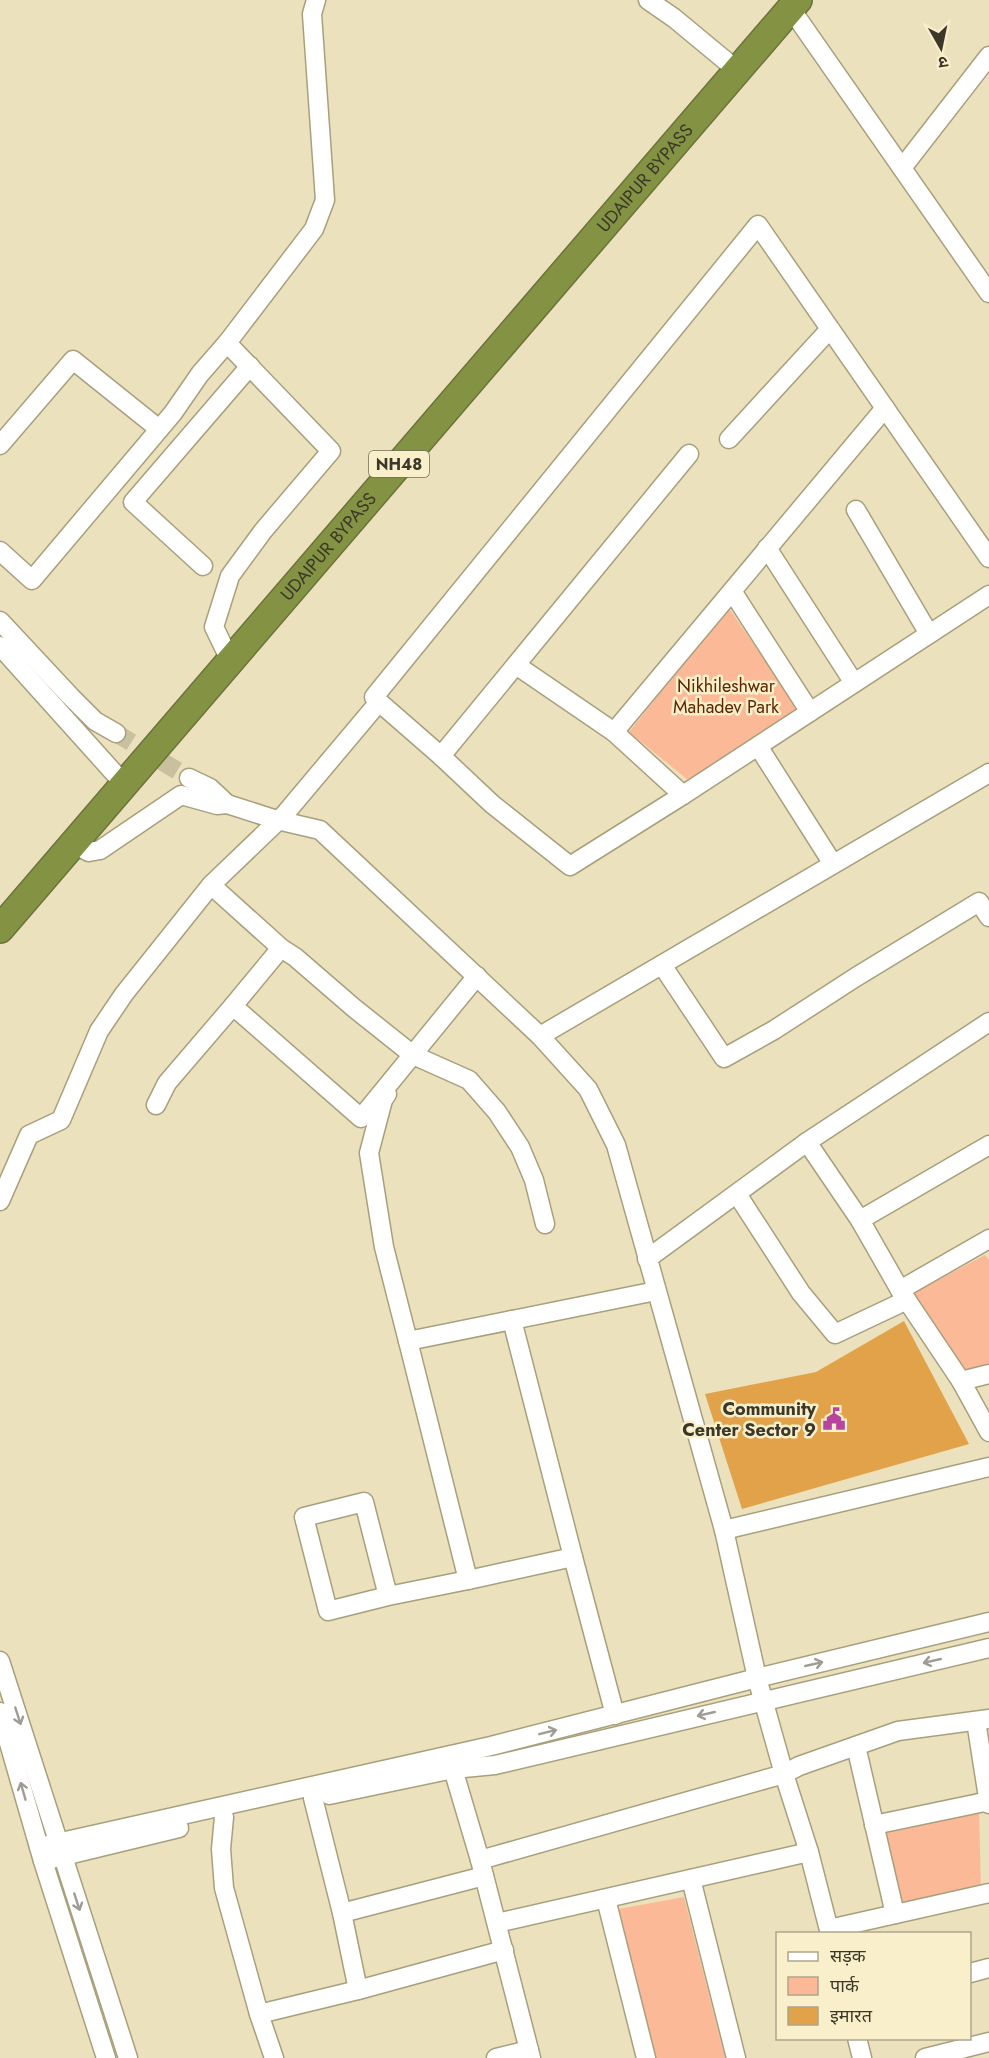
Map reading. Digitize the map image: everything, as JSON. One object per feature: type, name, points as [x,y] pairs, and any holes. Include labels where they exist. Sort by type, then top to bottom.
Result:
[{"type":"highway","name":"UDAIPUR BYPASS","points":[[0,929],[794,4]]},
{"type":"street","points":[[0,551],[32,580],[159,429],[314,229],[325,200],[312,14],[316,0]]},
{"type":"street","points":[[648,0],[674,18],[738,71]]},
{"type":"street","points":[[794,4],[902,168],[989,293]]},
{"type":"street","points":[[902,168],[989,56]]},
{"type":"street","points":[[989,558],[758,225],[374,697],[492,804],[570,866],[989,595]]},
{"type":"street","points":[[729,439],[830,329]]},
{"type":"street","points":[[227,343],[331,451],[263,531],[230,576],[214,627],[230,660]]},
{"type":"street","points":[[0,446],[73,360],[159,429]]},
{"type":"street","points":[[203,566],[134,502],[250,366]]},
{"type":"street","points":[[614,732],[885,408]]},
{"type":"street","points":[[441,756],[689,454]]},
{"type":"street","points":[[856,510],[929,634]]},
{"type":"street","points":[[767,548],[854,683]]},
{"type":"street","points":[[732,591],[810,712]]},
{"type":"street","points":[[0,621],[95,721],[116,733]]},
{"type":"street","points":[[0,646],[124,784]]},
{"type":"street","points":[[516,665],[614,732],[683,795]]},
{"type":"street","points":[[0,1202],[29,1135],[61,1120],[99,1031],[124,994],[211,885],[277,820],[379,702]]},
{"type":"street","points":[[758,746],[833,864]]},
{"type":"street","points":[[540,1036],[989,773]]},
{"type":"street","points":[[189,778],[210,788],[227,804]]},
{"type":"street","points":[[73,844],[88,852],[100,850],[181,795],[217,805],[227,804],[277,820],[320,830],[540,1036],[588,1089],[616,1145],[724,1530],[763,1701],[809,1852],[829,1931],[989,1893]]},
{"type":"street","points":[[211,885],[281,948],[295,957],[413,1055],[469,1080],[497,1112],[520,1147],[534,1180],[545,1224]]},
{"type":"street","points":[[662,964],[724,1058],[774,1030],[856,977],[986,905]]},
{"type":"street","points":[[156,1105],[167,1083],[281,948]]},
{"type":"street","points":[[233,1006],[360,1118],[477,976]]},
{"type":"street","points":[[647,1259],[807,1142],[986,1031]]},
{"type":"street","points":[[413,1055],[384,1100],[369,1153],[384,1247],[468,1580]]},
{"type":"street","points":[[807,1142],[860,1220],[903,1295],[961,1381],[989,1432]]},
{"type":"street","points":[[860,1220],[989,1145]]},
{"type":"street","points":[[737,1194],[801,1293],[835,1334],[903,1295],[989,1239]]},
{"type":"street","points":[[408,1341],[656,1290]]},
{"type":"street","points":[[512,1320],[615,1715]]},
{"type":"street","points":[[961,1381],[989,1374]]},
{"type":"street","points":[[724,1530],[989,1467]]},
{"type":"street","points":[[388,1596],[364,1502],[304,1517],[328,1611],[573,1557]]},
{"type":"street","points":[[41,1854],[491,1746],[989,1622]]},
{"type":"street","points":[[61,1849],[453,1769],[495,1765],[989,1648]]},
{"type":"street","points":[[0,1661],[128,2058]]},
{"type":"street","points":[[0,1712],[41,1854],[106,2058]]},
{"type":"street","points":[[342,1913],[784,1774],[799,1766],[898,1731],[982,1720],[989,1802],[874,1825]]},
{"type":"street","points":[[856,1746],[895,1914]]},
{"type":"street","points":[[453,1769],[497,1923],[530,2054],[496,2058]]},
{"type":"street","points":[[313,1798],[342,1913],[358,1990]]},
{"type":"street","points":[[224,1817],[221,1849],[224,1888],[259,2014],[274,2058]]},
{"type":"street","points":[[497,1923],[809,1852]]},
{"type":"street","points":[[691,1879],[736,2058]]},
{"type":"street","points":[[606,1899],[646,2058]]},
{"type":"street","points":[[259,2014],[358,1990],[504,1950]]},
{"type":"street","points":[[971,1972],[989,1968]]},
{"type":"street","points":[[858,2040],[862,2058]]},
{"type":"street","points":[[925,2058],[989,2042]]},
{"type":"green space","name":"Nikhileshwar Mahadev Park","points":[[728,607],[802,714],[688,780],[629,732]]},
{"type":"green space","points":[[985,1255],[989,1260],[989,1368],[966,1374],[912,1294]]},
{"type":"green space","points":[[979,1809],[981,1890],[897,1907],[877,1827]]},
{"type":"green space","points":[[684,1897],[725,2058],[656,2058],[619,1909]]},
{"type":"building","name":"Community Center Sector 9","points":[[904,1321],[969,1444],[742,1509],[705,1394],[816,1372]]},
{"type":"tunnel","points":[[116,733],[189,778]]},
{"type":"place","name":"Community Center Sector 9","points":[[834,1419]]}]
